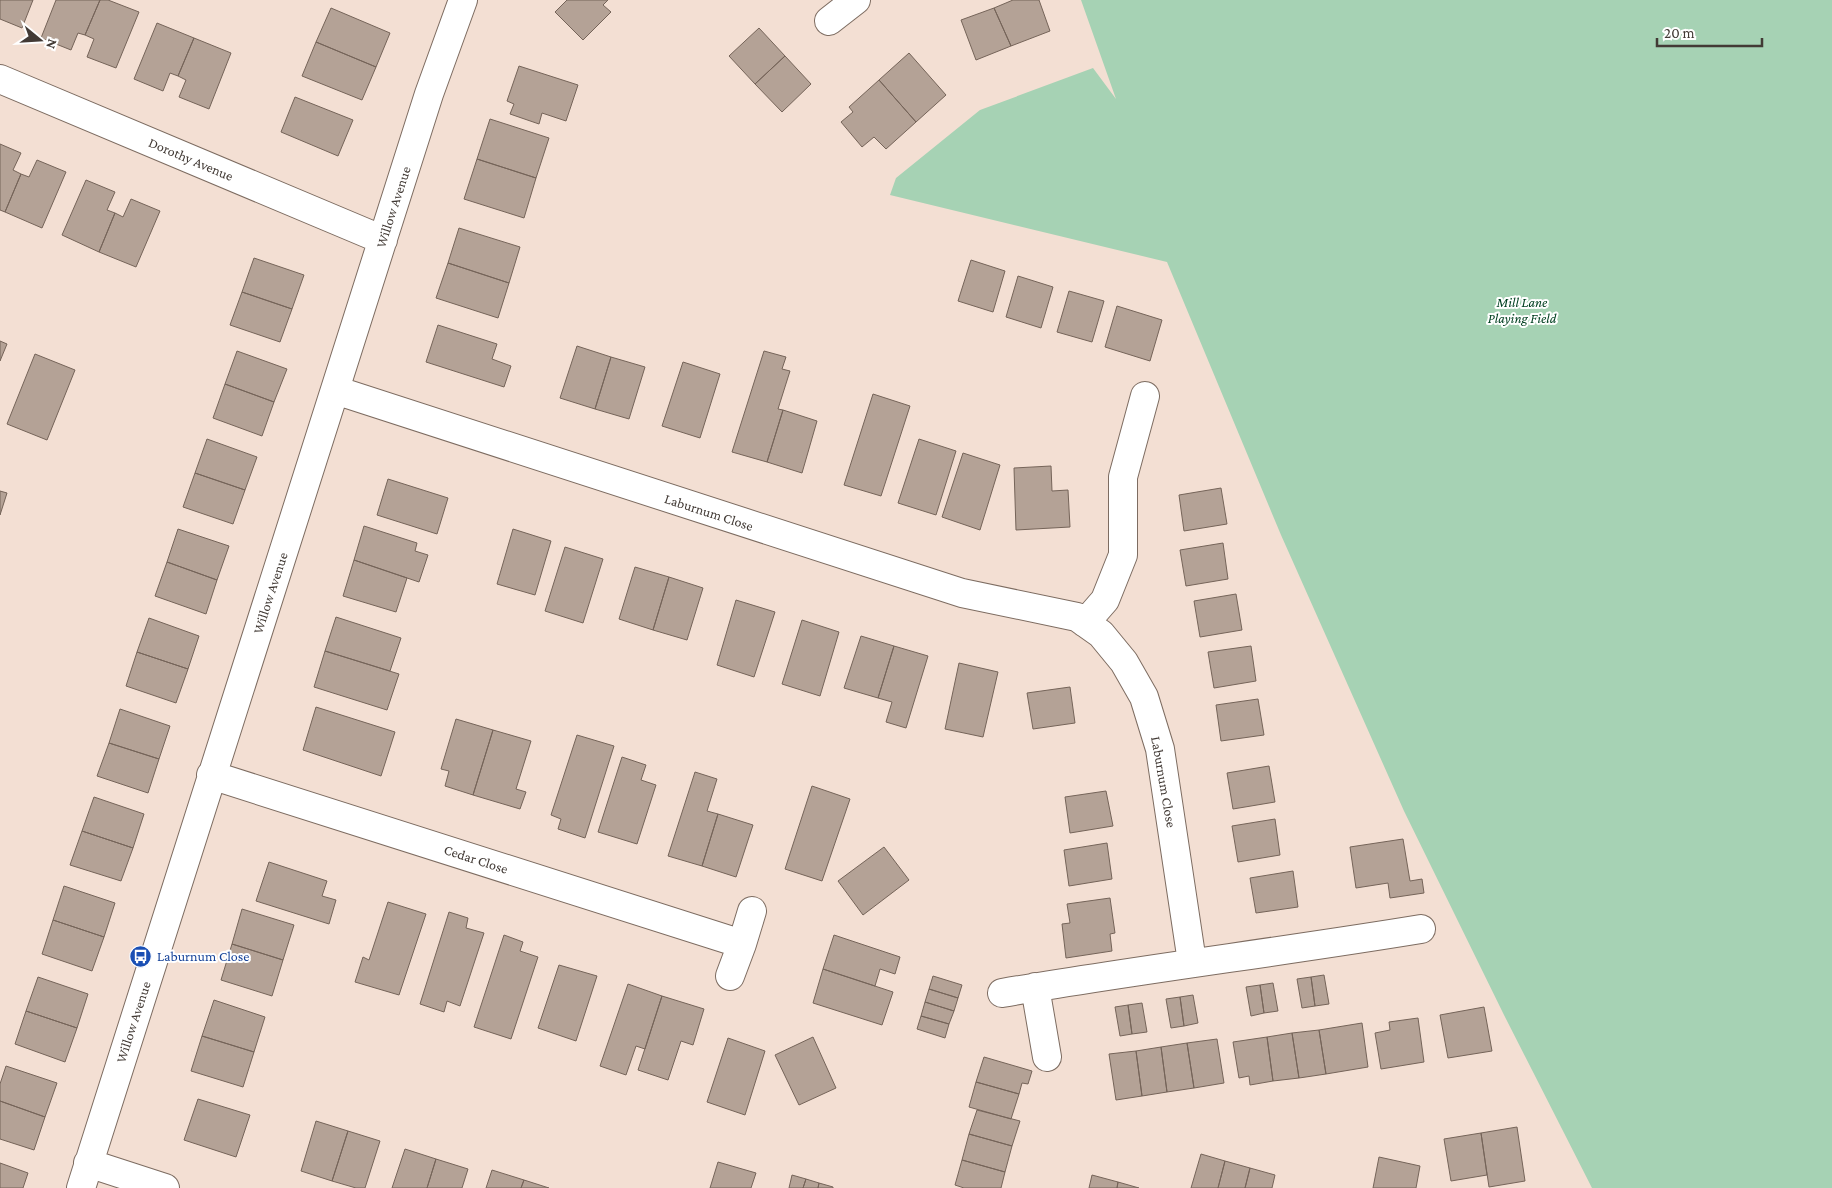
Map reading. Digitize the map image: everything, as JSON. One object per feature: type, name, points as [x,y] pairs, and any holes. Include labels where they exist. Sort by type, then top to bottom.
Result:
[{"type":"street","name":"Willow Avenue","points":[[84,1176],[429,94],[463,0]]},
{"type":"street","points":[[829,21],[856,0]]},
{"type":"street","name":"Dorothy Avenue","points":[[0,79],[383,240]]},
{"type":"street","name":"Laburnum Close","points":[[335,390],[694,508],[962,593],[1077,617],[1101,634],[1124,662],[1144,697],[1160,749],[1192,962]]},
{"type":"street","points":[[1085,623],[1105,600],[1123,555],[1123,477],[1145,396]]},
{"type":"street","name":"Cedar Close","points":[[211,775],[742,944]]},
{"type":"street","points":[[730,976],[752,911]]},
{"type":"street","points":[[1002,993],[1192,962],[1361,940],[1420,929]]},
{"type":"street","points":[[1035,987],[1047,1057]]},
{"type":"street","points":[[84,1176],[165,1188]]},
{"type":"green space","name":"Mill Lane Playing Field","points":[[1081,0],[1832,0],[1832,1188],[1592,1188],[1504,1015],[1404,811],[1281,535],[1167,262],[890,195],[896,178],[980,110],[1093,68],[1116,99]]},
{"type":"building","points":[[0,0],[33,0],[22,28],[0,19]]},
{"type":"building","points":[[56,0],[100,0],[85,35],[78,33],[71,50],[41,38]]},
{"type":"building","points":[[100,0],[108,0],[139,12],[116,68],[87,57],[94,39],[85,35]]},
{"type":"building","points":[[567,0],[608,0],[603,5],[611,12],[583,40],[555,12]]},
{"type":"building","points":[[1013,0],[1039,0],[1050,31],[1011,46],[994,8]]},
{"type":"building","points":[[331,8],[390,33],[376,67],[316,42]]},
{"type":"building","points":[[994,8],[1011,46],[976,60],[961,20]]},
{"type":"building","points":[[157,23],[194,38],[178,76],[170,73],[163,91],[134,79]]},
{"type":"building","points":[[759,28],[785,56],[755,84],[729,56]]},
{"type":"building","points":[[194,38],[231,53],[209,109],[179,97],[186,80],[178,76]]},
{"type":"building","points":[[316,42],[376,67],[362,100],[302,76]]},
{"type":"building","points":[[909,53],[946,95],[916,122],[879,80]]},
{"type":"building","points":[[785,56],[811,84],[782,112],[755,84]]},
{"type":"building","points":[[519,66],[578,85],[566,121],[542,113],[539,124],[510,114],[514,104],[507,101]]},
{"type":"building","points":[[879,80],[916,122],[886,149],[874,137],[862,147],[841,122],[853,112],[849,107]]},
{"type":"building","points":[[295,97],[353,120],[338,156],[281,132]]},
{"type":"building","points":[[490,119],[549,138],[536,178],[477,159]]},
{"type":"building","points":[[0,144],[21,153],[13,170],[21,174],[5,212],[0,210]]},
{"type":"building","points":[[477,159],[536,178],[524,218],[464,199]]},
{"type":"building","points":[[37,160],[66,172],[42,228],[5,212],[21,174],[29,177]]},
{"type":"building","points":[[86,180],[115,192],[107,210],[115,213],[99,252],[62,235]]},
{"type":"building","points":[[131,199],[160,211],[136,267],[99,252],[115,213],[123,217]]},
{"type":"building","points":[[459,228],[520,247],[509,283],[448,263]]},
{"type":"building","points":[[254,258],[304,275],[292,309],[242,292]]},
{"type":"building","points":[[971,260],[1005,271],[993,312],[958,301]]},
{"type":"building","points":[[448,263],[509,283],[498,318],[436,298]]},
{"type":"building","points":[[1018,276],[1053,287],[1041,328],[1006,317]]},
{"type":"building","points":[[1069,291],[1104,301],[1092,342],[1057,332]]},
{"type":"building","points":[[242,292],[292,309],[280,342],[230,325]]},
{"type":"building","points":[[1117,306],[1162,320],[1150,361],[1105,347]]},
{"type":"building","points":[[438,325],[497,344],[492,359],[511,366],[504,387],[426,362]]},
{"type":"building","points":[[0,341],[7,344],[0,361]]},
{"type":"building","points":[[577,346],[611,357],[595,409],[560,398]]},
{"type":"building","points":[[237,351],[287,369],[274,402],[225,384]]},
{"type":"building","points":[[764,351],[786,357],[782,369],[790,371],[778,409],[783,410],[767,462],[732,452]]},
{"type":"building","points":[[35,354],[75,370],[47,440],[7,424]]},
{"type":"building","points":[[611,357],[645,367],[629,419],[595,409]]},
{"type":"building","points":[[683,362],[720,374],[700,438],[662,426]]},
{"type":"building","points":[[225,384],[274,402],[262,436],[213,418]]},
{"type":"building","points":[[873,394],[910,406],[881,496],[844,485]]},
{"type":"building","points":[[783,410],[817,421],[802,473],[767,462]]},
{"type":"building","points":[[207,439],[257,457],[245,490],[195,473]]},
{"type":"building","points":[[919,439],[956,451],[936,515],[898,503]]},
{"type":"building","points":[[963,453],[1000,465],[980,530],[942,517]]},
{"type":"building","points":[[1051,466],[1052,491],[1068,490],[1070,527],[1016,530],[1014,468]]},
{"type":"building","points":[[195,473],[245,490],[233,524],[183,507]]},
{"type":"building","points":[[388,479],[448,498],[437,534],[377,515]]},
{"type":"building","points":[[1221,488],[1227,524],[1184,531],[1179,495]]},
{"type":"building","points":[[0,491],[7,493],[0,515]]},
{"type":"building","points":[[364,526],[417,543],[415,551],[428,555],[419,582],[354,560]]},
{"type":"building","points":[[178,529],[229,546],[217,580],[167,562]]},
{"type":"building","points":[[513,529],[551,541],[535,595],[497,584]]},
{"type":"building","points":[[1223,543],[1228,579],[1186,586],[1180,550]]},
{"type":"building","points":[[565,547],[603,559],[583,623],[545,611]]},
{"type":"building","points":[[354,560],[407,578],[396,612],[343,596]]},
{"type":"building","points":[[167,562],[217,580],[206,614],[155,596]]},
{"type":"building","points":[[635,567],[669,577],[653,630],[619,619]]},
{"type":"building","points":[[669,577],[703,588],[687,640],[653,630]]},
{"type":"building","points":[[1236,594],[1242,630],[1200,637],[1194,601]]},
{"type":"building","points":[[736,600],[775,612],[754,677],[717,665]]},
{"type":"building","points":[[336,617],[401,638],[390,671],[325,651]]},
{"type":"building","points":[[149,618],[199,636],[188,669],[137,652]]},
{"type":"building","points":[[802,620],[839,632],[820,696],[782,684]]},
{"type":"building","points":[[861,636],[894,646],[878,698],[844,688]]},
{"type":"building","points":[[894,646],[928,656],[906,728],[886,722],[892,702],[878,698]]},
{"type":"building","points":[[1251,646],[1256,681],[1214,688],[1208,652]]},
{"type":"building","points":[[325,651],[399,674],[387,710],[314,687]]},
{"type":"building","points":[[137,652],[188,669],[176,703],[126,686]]},
{"type":"building","points":[[959,663],[998,672],[983,737],[945,729]]},
{"type":"building","points":[[1070,687],[1075,723],[1033,729],[1027,693]]},
{"type":"building","points":[[1258,699],[1264,735],[1221,741],[1216,705]]},
{"type":"building","points":[[316,707],[395,732],[381,776],[303,750]]},
{"type":"building","points":[[120,709],[170,726],[159,759],[109,743]]},
{"type":"building","points":[[456,719],[493,730],[473,795],[445,786],[449,771],[441,769]]},
{"type":"building","points":[[493,730],[531,741],[516,789],[526,792],[520,809],[473,795]]},
{"type":"building","points":[[577,735],[614,746],[585,838],[558,829],[561,819],[551,815]]},
{"type":"building","points":[[109,743],[159,759],[148,793],[97,776]]},
{"type":"building","points":[[622,757],[646,765],[641,780],[656,785],[637,844],[598,832]]},
{"type":"building","points":[[1269,766],[1275,802],[1233,809],[1227,773]]},
{"type":"building","points":[[695,772],[717,779],[707,811],[718,814],[702,866],[668,856]]},
{"type":"building","points":[[812,786],[850,799],[822,881],[785,869]]},
{"type":"building","points":[[1106,791],[1113,826],[1070,833],[1065,797]]},
{"type":"building","points":[[94,797],[144,814],[133,848],[82,831]]},
{"type":"building","points":[[718,814],[753,825],[736,877],[702,866]]},
{"type":"building","points":[[1275,819],[1280,855],[1238,862],[1232,826]]},
{"type":"building","points":[[82,831],[133,848],[121,881],[70,865]]},
{"type":"building","points":[[1403,839],[1410,881],[1422,879],[1424,893],[1390,898],[1388,883],[1356,888],[1350,847]]},
{"type":"building","points":[[1107,843],[1112,879],[1069,886],[1064,850]]},
{"type":"building","points":[[884,847],[909,880],[863,915],[838,881]]},
{"type":"building","points":[[269,862],[327,881],[322,896],[336,900],[329,924],[256,901]]},
{"type":"building","points":[[1293,871],[1298,907],[1256,913],[1250,878]]},
{"type":"building","points":[[64,886],[115,903],[104,937],[53,920]]},
{"type":"building","points":[[1110,898],[1115,933],[1110,934],[1112,951],[1066,958],[1062,924],[1070,923],[1067,904]]},
{"type":"building","points":[[388,902],[426,914],[399,995],[355,982],[363,957],[369,960]]},
{"type":"building","points":[[242,909],[294,925],[283,960],[232,944]]},
{"type":"building","points":[[449,912],[468,918],[466,928],[484,933],[460,1006],[447,1001],[444,1012],[420,1004]]},
{"type":"building","points":[[53,920],[104,937],[92,971],[42,954]]},
{"type":"building","points":[[504,935],[523,942],[520,951],[538,957],[511,1039],[474,1027]]},
{"type":"building","points":[[834,935],[900,957],[895,974],[880,969],[875,986],[823,969]]},
{"type":"building","points":[[232,944],[283,960],[272,996],[221,980]]},
{"type":"building","points":[[559,965],[597,976],[576,1041],[538,1028]]},
{"type":"building","points":[[823,969],[893,992],[882,1025],[813,1003]]},
{"type":"building","points":[[1324,975],[1329,1004],[1315,1006],[1311,977]]},
{"type":"building","points":[[933,976],[962,985],[958,998],[929,989]]},
{"type":"building","points":[[38,977],[88,994],[77,1028],[26,1011]]},
{"type":"building","points":[[1311,977],[1315,1006],[1302,1008],[1297,979]]},
{"type":"building","points":[[1273,983],[1278,1011],[1264,1013],[1260,985]]},
{"type":"building","points":[[628,984],[662,996],[645,1049],[636,1046],[626,1075],[600,1066]]},
{"type":"building","points":[[1260,985],[1264,1013],[1251,1016],[1246,987]]},
{"type":"building","points":[[929,989],[958,998],[954,1011],[925,1002]]},
{"type":"building","points":[[1193,995],[1198,1023],[1184,1026],[1180,997]]},
{"type":"building","points":[[662,996],[704,1009],[693,1045],[681,1041],[668,1080],[638,1070]]},
{"type":"building","points":[[1180,997],[1184,1026],[1171,1028],[1166,999]]},
{"type":"building","points":[[214,1000],[265,1017],[254,1052],[202,1036]]},
{"type":"building","points":[[925,1002],[954,1011],[949,1024],[921,1016]]},
{"type":"building","points":[[1142,1003],[1147,1032],[1132,1034],[1128,1005]]},
{"type":"building","points":[[1128,1005],[1132,1034],[1120,1036],[1115,1007]]},
{"type":"building","points":[[1484,1007],[1492,1051],[1448,1058],[1440,1015]]},
{"type":"building","points":[[26,1011],[77,1028],[65,1062],[15,1044]]},
{"type":"building","points":[[921,1016],[949,1024],[945,1038],[917,1029]]},
{"type":"building","points":[[1418,1018],[1424,1062],[1381,1069],[1375,1033],[1390,1030],[1389,1022]]},
{"type":"building","points":[[1362,1023],[1368,1067],[1326,1074],[1319,1030]]},
{"type":"building","points":[[1319,1030],[1326,1074],[1299,1078],[1292,1033]]},
{"type":"building","points":[[1292,1033],[1299,1078],[1273,1081],[1267,1037]]},
{"type":"building","points":[[202,1036],[254,1052],[243,1087],[191,1071]]},
{"type":"building","points":[[813,1037],[836,1088],[799,1105],[775,1055]]},
{"type":"building","points":[[1267,1037],[1273,1081],[1250,1085],[1249,1076],[1239,1078],[1233,1042]]},
{"type":"building","points":[[728,1038],[765,1051],[745,1115],[707,1102]]},
{"type":"building","points":[[1217,1039],[1224,1083],[1194,1088],[1187,1043]]},
{"type":"building","points":[[1187,1043],[1194,1088],[1167,1092],[1161,1047]]},
{"type":"building","points":[[1161,1047],[1167,1092],[1142,1096],[1136,1051]]},
{"type":"building","points":[[1136,1051],[1142,1096],[1116,1100],[1109,1054]]},
{"type":"building","points":[[984,1057],[1032,1071],[1028,1084],[1022,1083],[1019,1094],[976,1082]]},
{"type":"building","points":[[6,1066],[57,1083],[45,1117],[0,1101],[0,1084]]},
{"type":"building","points":[[976,1082],[1019,1094],[1011,1119],[969,1107]]},
{"type":"building","points":[[198,1099],[250,1115],[236,1157],[184,1140]]},
{"type":"building","points":[[0,1101],[45,1117],[34,1150],[0,1139]]},
{"type":"building","points":[[977,1110],[1020,1121],[1012,1146],[969,1134]]},
{"type":"building","points":[[316,1121],[348,1131],[332,1181],[301,1171]]},
{"type":"building","points":[[1517,1127],[1525,1181],[1489,1187],[1481,1133]]},
{"type":"building","points":[[348,1131],[380,1141],[365,1188],[356,1188],[332,1181]]},
{"type":"building","points":[[1481,1133],[1487,1175],[1451,1181],[1444,1139]]},
{"type":"building","points":[[969,1134],[1012,1146],[1005,1172],[962,1160]]},
{"type":"building","points":[[405,1149],[436,1159],[427,1188],[392,1188]]},
{"type":"building","points":[[1201,1154],[1225,1161],[1218,1188],[1191,1188]]},
{"type":"building","points":[[1379,1157],[1420,1166],[1416,1188],[1373,1188]]},
{"type":"building","points":[[436,1159],[468,1169],[462,1188],[427,1188]]},
{"type":"building","points":[[962,1160],[1005,1172],[1001,1188],[964,1188],[955,1185]]},
{"type":"building","points":[[1225,1161],[1250,1168],[1245,1188],[1218,1188]]},
{"type":"building","points":[[718,1162],[756,1173],[751,1188],[710,1188]]},
{"type":"building","points":[[0,1163],[28,1173],[23,1188],[0,1188]]},
{"type":"building","points":[[1250,1168],[1275,1175],[1272,1188],[1245,1188]]},
{"type":"building","points":[[492,1170],[524,1180],[521,1188],[486,1188]]},
{"type":"building","points":[[792,1175],[806,1179],[803,1188],[789,1188]]},
{"type":"building","points":[[1092,1175],[1118,1182],[1117,1188],[1089,1188]]},
{"type":"building","points":[[806,1179],[819,1183],[818,1188],[803,1188]]},
{"type":"building","points":[[524,1180],[549,1188],[521,1188]]},
{"type":"building","points":[[1118,1182],[1139,1188],[1117,1188]]},
{"type":"building","points":[[819,1183],[833,1187],[833,1188],[818,1188]]},
{"type":"place","name":"Laburnum Close","points":[[141,956]]}]
